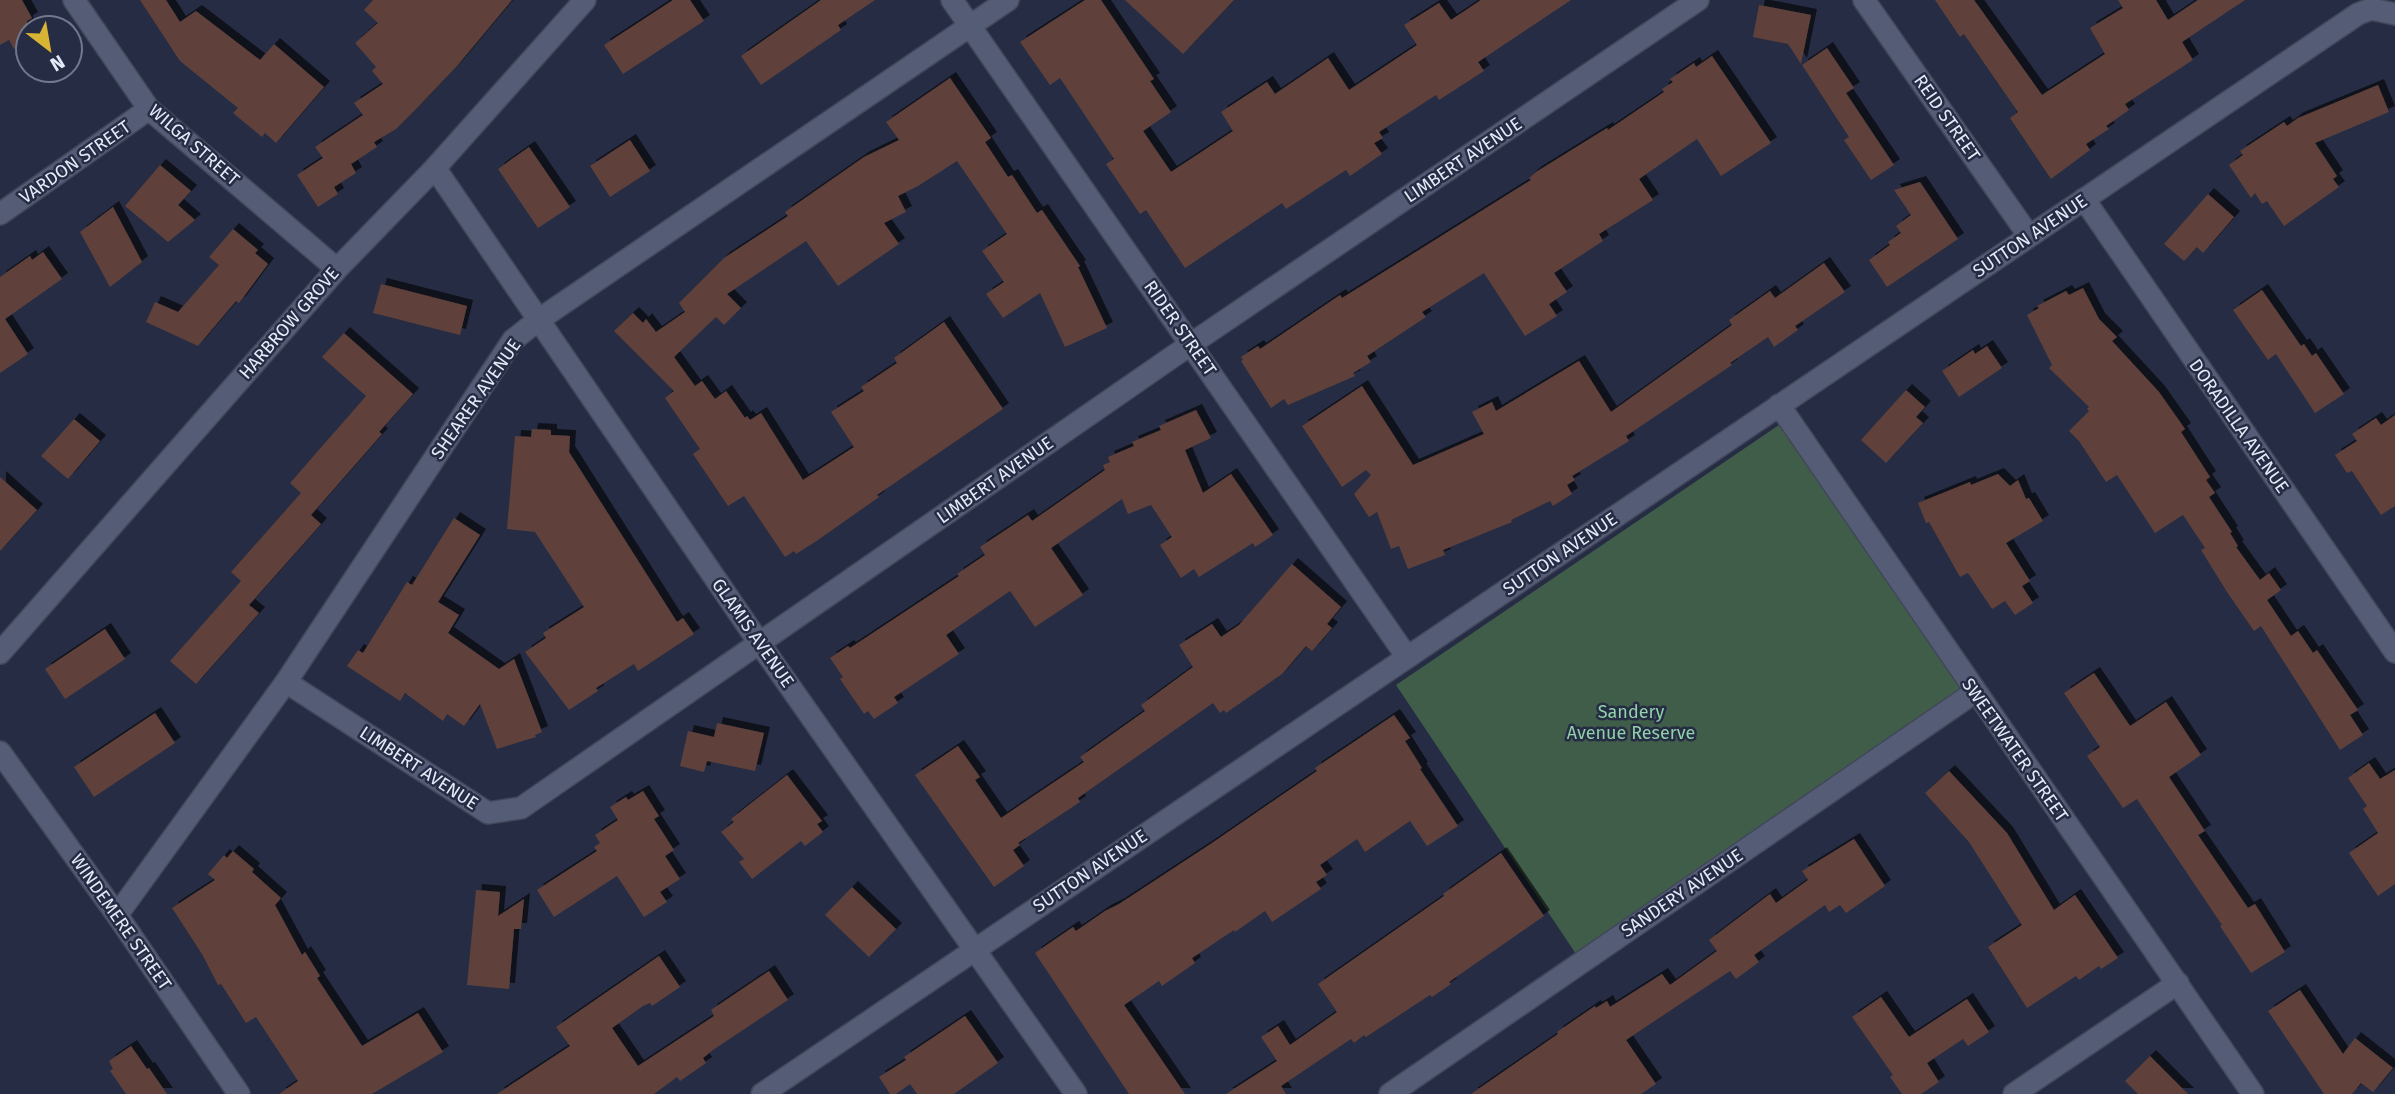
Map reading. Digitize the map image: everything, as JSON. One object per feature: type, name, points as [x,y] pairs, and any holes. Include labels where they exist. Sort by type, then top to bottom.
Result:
[{"type":"street","name":"WILGA STREET","points":[[74,0],[149,109],[337,269]]},
{"type":"street","name":"HARBROW GROVE","points":[[0,653],[337,269],[435,167],[585,0]]},
{"type":"street","name":"RIDER STREET","points":[[952,0],[1407,657]]},
{"type":"street","name":"SHEARER AVENUE","points":[[117,915],[286,682],[513,340],[1008,0]]},
{"type":"street","name":"LIMBERT AVENUE","points":[[286,682],[488,813],[521,808],[1191,344],[1698,0]]},
{"type":"street","name":"REID STREET","points":[[1864,0],[2029,236]]},
{"type":"street","name":"SUTTON AVENUE","points":[[762,1094],[2358,14],[2371,9],[2395,14]]},
{"type":"street","name":"VARDON STREET","points":[[0,214],[149,109]]},
{"type":"street","name":"GLAMIS AVENUE","points":[[435,167],[537,321],[760,644],[1076,1094]]},
{"type":"street","name":"DORADILLA AVENUE","points":[[2084,200],[2395,652]]},
{"type":"street","name":"SWEETWATER STREET","points":[[1779,405],[2253,1094]]},
{"type":"street","name":"SANDERY AVENUE","points":[[1390,1094],[1975,692]]},
{"type":"street","name":"WINDEMERE STREET","points":[[0,752],[117,915],[239,1094]]},
{"type":"street","points":[[2014,1094],[2178,983]]},
{"type":"green space","name":"Sandery Avenue Reserve","points":[[1782,423],[1967,690],[1578,957],[1396,685]]},
{"type":"building","points":[[0,0],[22,0],[30,14],[14,14],[14,49],[9,40],[0,45]]},
{"type":"building","points":[[140,0],[166,0],[180,22],[196,11],[260,60],[274,44],[324,87],[276,143],[265,133],[262,137],[233,113],[238,108],[180,61]]},
{"type":"building","points":[[373,0],[512,0],[457,66],[417,108],[396,129],[374,142],[377,147],[351,164],[356,173],[334,187],[338,194],[318,207],[297,175],[323,158],[315,147],[363,115],[354,103],[383,84],[372,71],[376,67],[355,43],[378,23],[364,10]]},
{"type":"building","points":[[673,0],[690,0],[704,21],[623,74],[604,45]]},
{"type":"building","points":[[821,0],[875,0],[838,25],[841,30],[761,85],[741,56]]},
{"type":"building","points":[[1085,0],[1101,0],[1154,79],[1150,81],[1171,112],[1143,131],[1171,172],[1233,131],[1221,112],[1267,82],[1275,94],[1328,58],[1349,90],[1417,45],[1404,25],[1439,3],[1451,20],[1481,0],[1571,0],[1478,62],[1484,71],[1439,100],[1436,95],[1379,132],[1383,138],[1374,143],[1382,154],[1350,176],[1346,170],[1286,209],[1282,203],[1185,268],[1146,210],[1140,214],[1106,164],[1114,159],[1060,78],[1050,85],[1020,42]]},
{"type":"building","points":[[1125,0],[1234,0],[1183,54]]},
{"type":"building","points":[[1935,0],[1974,0],[2042,95],[2105,54],[2090,28],[2123,8],[2118,0],[2156,0],[2168,20],[2198,0],[2245,0],[2182,42],[2193,60],[2125,104],[2129,110],[2106,126],[2109,129],[2086,144],[2090,150],[2051,179],[2010,118],[2018,112],[1964,34],[1960,37]]},
{"type":"building","points":[[1759,5],[1811,15],[1801,64],[1788,44],[1753,37]]},
{"type":"building","points":[[1827,48],[1854,88],[1846,93],[1894,165],[1871,180],[1844,140],[1849,137],[1802,65]]},
{"type":"building","points":[[1712,56],[1771,143],[1721,176],[1697,139],[1639,179],[1653,200],[1599,234],[1603,241],[1554,273],[1567,292],[1549,304],[1557,316],[1525,336],[1484,273],[1422,312],[1426,317],[1367,356],[1371,362],[1353,373],[1355,376],[1288,405],[1284,399],[1271,408],[1241,357],[1258,346],[1260,349],[1340,295],[1342,298],[1531,180],[1529,178],[1536,172],[1607,128],[1608,130],[1664,92],[1662,89],[1673,82],[1670,79],[1694,63],[1696,67]]},
{"type":"building","points":[[950,78],[991,138],[985,142],[1008,177],[1012,175],[1037,213],[1042,210],[1080,266],[1078,267],[1107,328],[1065,347],[1040,293],[1003,318],[986,294],[1004,282],[982,251],[1007,234],[957,161],[898,196],[906,212],[884,223],[899,244],[838,286],[806,241],[727,294],[741,308],[724,325],[716,317],[674,357],[695,386],[702,381],[715,399],[726,391],[745,418],[747,416],[750,420],[761,413],[803,480],[854,447],[831,412],[864,391],[861,387],[897,363],[894,358],[944,322],[1003,409],[877,495],[879,497],[818,540],[796,554],[794,551],[785,557],[744,496],[728,506],[693,454],[700,449],[665,398],[674,391],[614,331],[633,313],[643,323],[646,319],[656,332],[685,312],[679,303],[724,258],[788,216],[785,212],[864,157],[899,140],[886,122]]},
{"type":"building","points":[[2378,85],[2389,112],[2315,143],[2337,176],[2333,179],[2339,187],[2284,226],[2267,201],[2262,204],[2255,193],[2251,198],[2229,165],[2243,155],[2240,151],[2284,122],[2287,126],[2298,118]]},
{"type":"building","points":[[630,140],[650,171],[610,197],[590,166]]},
{"type":"building","points":[[529,147],[570,207],[538,228],[498,169]]},
{"type":"building","points":[[160,165],[191,191],[178,205],[195,220],[168,242],[125,206]]},
{"type":"building","points":[[1920,182],[1958,239],[1887,287],[1869,260],[1890,245],[1888,242],[1901,233],[1896,226],[1911,215],[1894,190]]},
{"type":"building","points":[[2208,194],[2234,217],[2203,253],[2197,247],[2184,261],[2164,244]]},
{"type":"building","points":[[113,207],[142,262],[110,287],[80,232]]},
{"type":"building","points":[[233,229],[258,250],[255,253],[268,264],[239,303],[236,301],[198,346],[146,322],[155,302],[178,312],[219,265],[209,257]]},
{"type":"building","points":[[43,252],[62,279],[5,319],[28,354],[0,373],[0,277],[30,256],[32,260]]},
{"type":"building","points":[[1824,263],[1845,292],[1795,326],[1798,330],[1774,347],[1768,337],[1730,363],[1732,365],[1626,436],[1629,441],[1572,476],[1575,480],[1567,485],[1572,494],[1553,506],[1550,501],[1511,520],[1512,522],[1443,550],[1445,555],[1408,569],[1399,546],[1391,549],[1377,512],[1369,517],[1354,494],[1371,475],[1366,470],[1342,487],[1302,426],[1362,386],[1413,465],[1484,434],[1472,412],[1492,402],[1496,411],[1579,361],[1611,412],[1732,325],[1729,320],[1770,291],[1775,298]]},
{"type":"building","points":[[381,284],[467,306],[460,335],[373,313]]},
{"type":"building","points":[[2083,288],[2099,319],[2117,337],[2112,341],[2159,392],[2185,429],[2181,432],[2210,477],[2206,480],[2215,493],[2209,497],[2232,532],[2230,533],[2238,546],[2236,547],[2260,580],[2269,573],[2281,590],[2267,600],[2291,636],[2298,631],[2313,653],[2317,650],[2358,710],[2350,715],[2363,735],[2340,750],[2261,626],[2254,631],[2227,592],[2201,550],[2205,548],[2183,515],[2155,533],[2117,475],[2106,482],[2079,441],[2069,431],[2089,411],[2089,407],[2049,368],[2052,365],[2027,315],[2039,308],[2037,306],[2066,291],[2069,295]]},
{"type":"building","points":[[2262,290],[2301,346],[2304,344],[2312,356],[2316,353],[2344,394],[2315,413],[2276,354],[2268,360],[2233,310]]},
{"type":"building","points":[[344,333],[413,394],[311,515],[321,524],[249,605],[259,613],[196,684],[170,661],[241,581],[231,572],[301,493],[290,483],[366,396],[322,357]]},
{"type":"building","points":[[1987,346],[2002,368],[1959,397],[1942,371],[1973,350],[1975,354]]},
{"type":"building","points":[[1906,390],[1925,407],[1916,417],[1923,423],[1886,463],[1861,440]]},
{"type":"building","points":[[1196,410],[1211,438],[1185,450],[1203,493],[1231,474],[1273,535],[1255,547],[1253,543],[1199,577],[1194,569],[1181,578],[1160,545],[1172,537],[1151,505],[1128,514],[1122,499],[1051,548],[1083,595],[1035,627],[1010,591],[946,635],[959,654],[894,697],[898,703],[874,719],[868,711],[864,714],[840,679],[843,677],[830,658],[848,646],[850,648],[959,576],[957,574],[985,555],[980,547],[1028,515],[1032,521],[1105,470],[1103,465],[1110,462],[1108,457],[1134,446],[1132,442],[1161,430],[1159,426]]},
{"type":"building","points":[[2395,415],[2395,506],[2381,515],[2352,471],[2347,473],[2335,455],[2357,441],[2352,434],[2376,418],[2381,425]]},
{"type":"building","points":[[74,419],[100,441],[68,479],[41,456]]},
{"type":"building","points":[[532,429],[551,430],[551,435],[570,436],[569,452],[677,622],[683,618],[694,634],[638,671],[634,664],[596,688],[598,691],[569,710],[525,652],[546,638],[543,633],[584,607],[535,532],[507,529],[515,436],[531,437]]},
{"type":"building","points":[[1998,474],[2010,486],[2018,480],[2026,499],[2029,498],[2043,521],[2006,543],[2030,581],[2022,586],[2033,603],[2015,615],[2005,601],[1992,609],[1968,573],[1960,577],[1929,522],[1926,523],[1918,503]]},
{"type":"building","points":[[0,477],[37,510],[0,551]]},
{"type":"building","points":[[454,518],[480,535],[438,602],[459,615],[448,633],[499,669],[514,659],[542,732],[535,735],[536,737],[497,749],[480,704],[464,726],[447,714],[443,721],[405,693],[400,701],[347,666],[358,650],[363,653],[407,582],[412,585]]},
{"type":"building","points":[[1292,564],[1341,607],[1327,624],[1332,628],[1312,651],[1306,646],[1282,674],[1226,713],[1224,710],[1220,713],[1213,703],[1078,798],[1080,802],[1018,843],[1020,845],[1013,850],[1024,866],[994,887],[915,775],[958,746],[980,777],[975,780],[1001,818],[1084,762],[1080,757],[1145,711],[1141,705],[1193,667],[1179,645],[1212,624],[1221,637],[1239,625]]},
{"type":"building","points":[[105,629],[125,659],[65,699],[45,669]]},
{"type":"building","points":[[2094,673],[2130,726],[2166,702],[2201,755],[2169,777],[2205,831],[2198,835],[2248,908],[2255,904],[2285,952],[2251,973],[2137,799],[2123,808],[2087,756],[2100,747],[2064,693]]},
{"type":"building","points":[[155,713],[175,743],[94,797],[74,767]]},
{"type":"building","points":[[1394,715],[1410,738],[1405,741],[1422,768],[1420,769],[1458,826],[1427,846],[1410,821],[1365,852],[1357,839],[1320,865],[1327,875],[1316,882],[1321,889],[1272,922],[1265,911],[1192,958],[1195,963],[1162,986],[1159,981],[1124,1005],[1185,1094],[1129,1094],[1035,953],[1073,927],[1076,931],[1212,843]]},
{"type":"building","points":[[717,723],[764,733],[755,771],[707,761],[704,772],[680,766],[688,731],[714,737]]},
{"type":"building","points":[[2369,763],[2380,779],[2395,770],[2395,884],[2378,896],[2349,853],[2378,833],[2363,809],[2367,806],[2348,778]]},
{"type":"building","points":[[1949,771],[2007,833],[2054,910],[2075,895],[2118,958],[2101,969],[2099,966],[2079,980],[2076,976],[2027,1008],[1988,947],[2022,925],[1969,842],[1925,793]]},
{"type":"building","points":[[787,775],[822,821],[817,824],[823,832],[805,846],[801,841],[752,879],[739,862],[744,859],[721,832],[734,822],[731,819]]},
{"type":"building","points":[[643,791],[659,816],[654,819],[674,850],[665,856],[680,879],[660,892],[667,902],[644,917],[617,876],[554,917],[537,890],[597,851],[594,847],[600,843],[595,835],[618,820],[610,807]]},
{"type":"building","points":[[1854,839],[1885,886],[1846,913],[1840,905],[1829,912],[1825,905],[1754,955],[1759,962],[1736,979],[1730,971],[1626,1040],[1656,1084],[1641,1094],[1471,1094],[1595,1006],[1596,1008],[1607,1001],[1610,1007],[1662,974],[1670,985],[1717,951],[1709,940],[1770,894],[1776,903],[1808,880],[1802,871]]},
{"type":"building","points":[[233,851],[281,898],[275,905],[302,955],[305,952],[320,976],[317,978],[362,1046],[418,1013],[443,1052],[372,1094],[279,1094],[298,1081],[256,1017],[246,1023],[221,984],[218,985],[202,954],[172,908],[215,880],[208,874],[224,855],[227,858]]},
{"type":"building","points":[[1501,853],[1544,916],[1449,982],[1451,984],[1432,997],[1430,995],[1366,1037],[1364,1035],[1354,1043],[1351,1039],[1281,1086],[1286,1094],[1226,1094],[1277,1061],[1261,1037],[1278,1026],[1290,1045],[1337,1012],[1318,984]]},
{"type":"building","points":[[852,887],[896,929],[869,957],[825,915]]},
{"type":"building","points":[[476,890],[500,892],[498,916],[524,899],[521,929],[514,929],[509,989],[467,985]]},
{"type":"building","points":[[659,956],[680,987],[652,1006],[650,1003],[643,1006],[612,1028],[638,1066],[714,1016],[711,1010],[769,971],[788,1000],[713,1050],[703,1058],[706,1063],[680,1081],[677,1077],[654,1094],[497,1094],[570,1046],[556,1027]]},
{"type":"building","points":[[2300,990],[2343,1054],[2355,1038],[2393,1068],[2373,1092],[2361,1083],[2352,1094],[2324,1094],[2268,1011]]},
{"type":"building","points":[[1881,997],[1909,1037],[1967,999],[1989,1032],[1968,1046],[1963,1039],[1927,1063],[1939,1082],[1921,1094],[1902,1094],[1890,1077],[1893,1075],[1852,1017]]},
{"type":"building","points":[[965,1016],[998,1063],[954,1094],[917,1094],[910,1084],[896,1094],[890,1094],[879,1077]]},
{"type":"building","points":[[131,1046],[167,1094],[126,1094],[110,1071],[113,1069],[109,1061]]},
{"type":"building","points":[[2150,1056],[2188,1094],[2138,1094],[2125,1081]]}]
